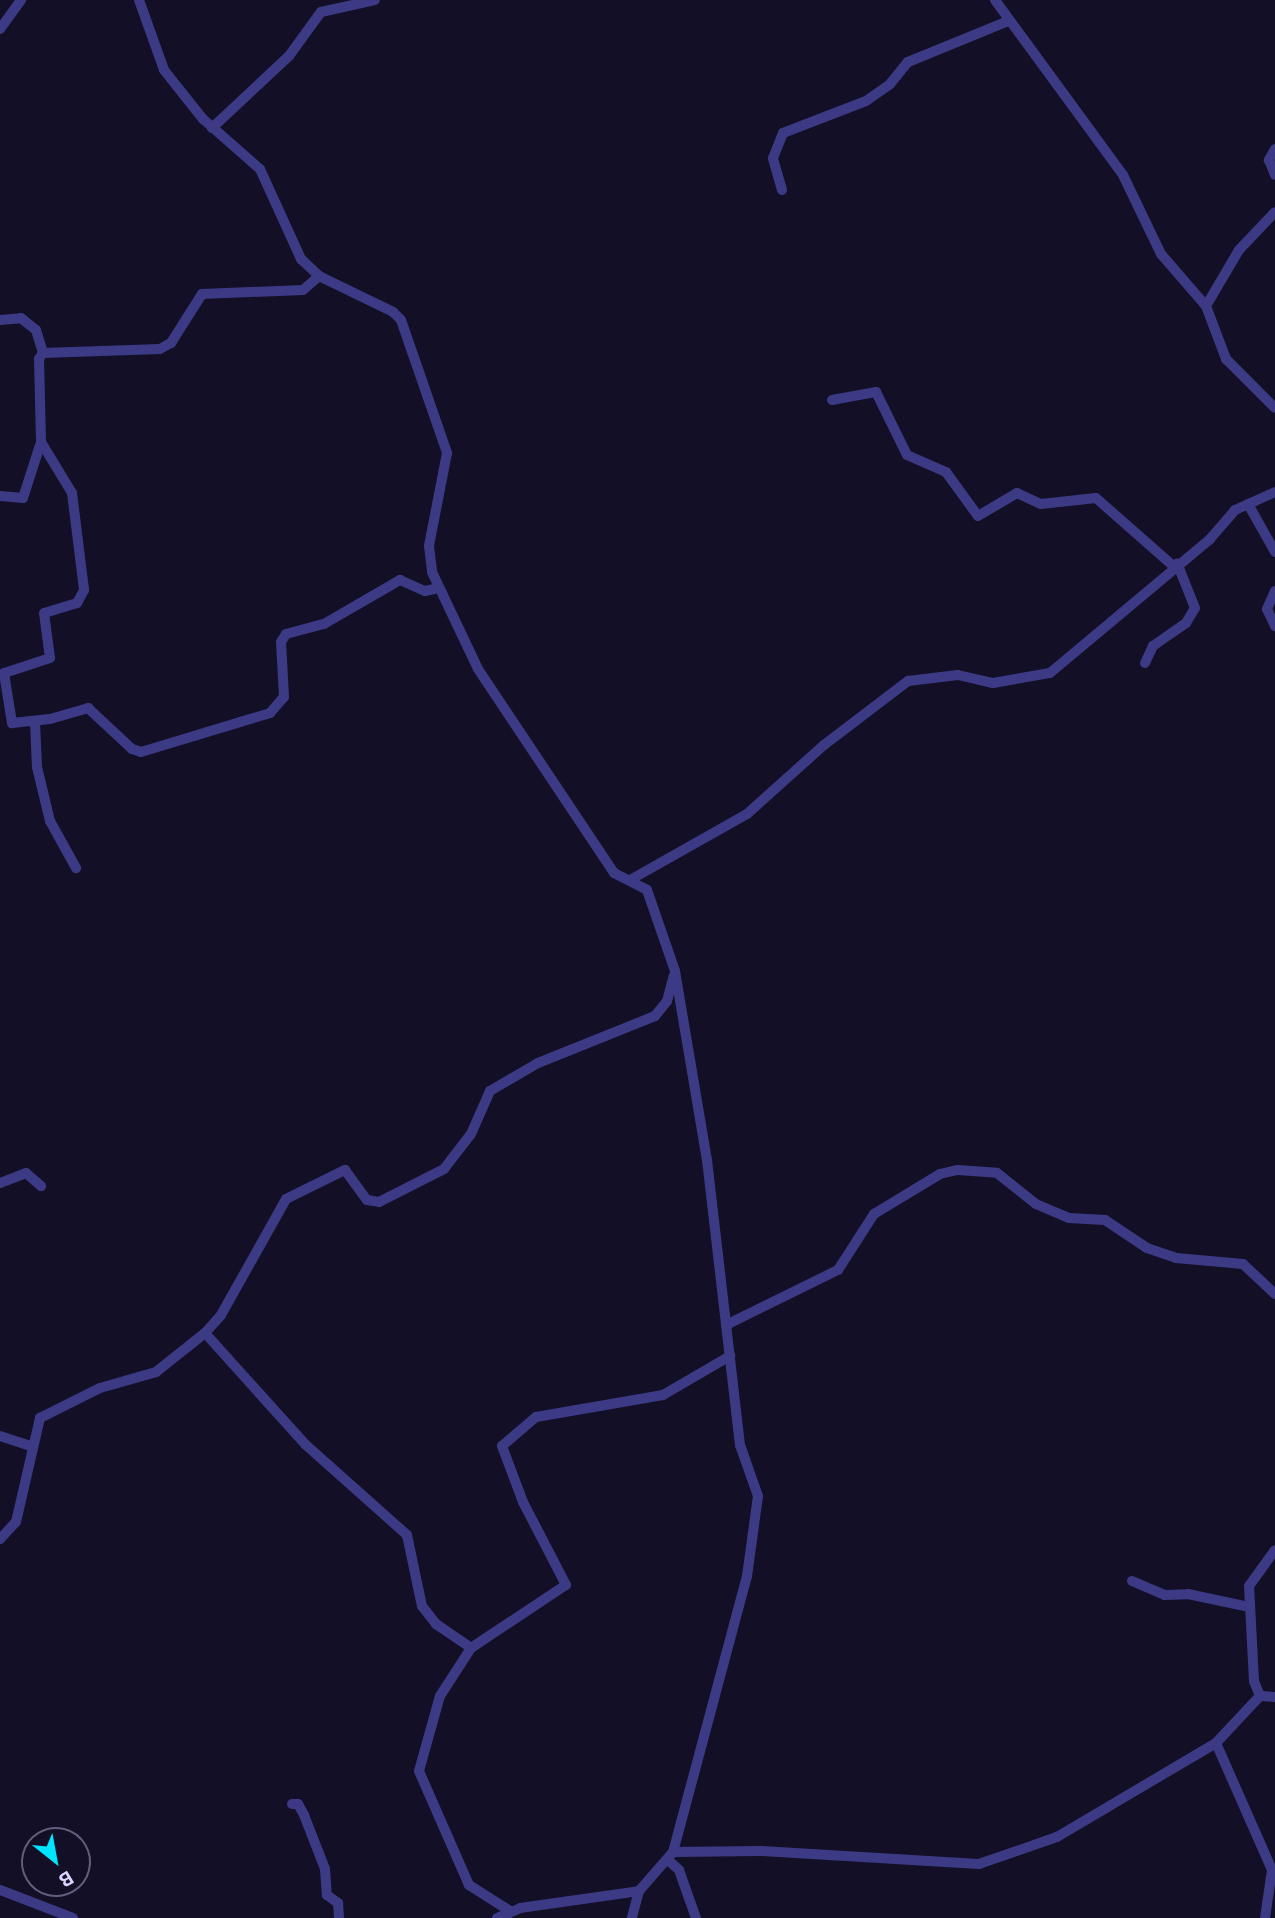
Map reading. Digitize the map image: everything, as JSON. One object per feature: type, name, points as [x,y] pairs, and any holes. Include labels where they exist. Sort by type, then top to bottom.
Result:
[{"type":"street","points":[[0,29],[21,0]]},
{"type":"street","points":[[212,128],[289,56],[321,12],[376,0]]},
{"type":"street","points":[[995,0],[1007,22],[1123,175],[1161,254],[1206,306],[1226,359],[1275,408]]},
{"type":"street","points":[[135,1],[164,70],[212,128],[243,149],[260,169],[300,259],[319,276],[393,312],[405,330],[447,453],[429,546],[439,588],[478,669],[614,873],[647,890],[675,971],[703,1133],[740,1445],[758,1496],[747,1576],[671,1856],[639,1891],[632,1918]]},
{"type":"street","points":[[782,190],[772,158],[783,133],[873,97],[912,60],[1007,22]]},
{"type":"street","points":[[1275,149],[1269,160],[1275,175]]},
{"type":"street","points":[[1206,306],[1239,250],[1275,212]]},
{"type":"street","points":[[0,496],[23,498],[41,443],[38,359],[43,353],[160,349],[175,338],[201,294],[303,290],[319,276]]},
{"type":"street","points":[[0,320],[28,320],[43,353]]},
{"type":"street","points":[[832,400],[876,392],[907,456],[946,472],[978,516],[1017,493],[1041,503],[1096,498],[1175,564],[1195,607],[1191,619],[1147,653],[1145,663]]},
{"type":"street","points":[[41,443],[72,493],[84,590],[77,603],[44,613],[50,658],[4,674],[12,723],[35,722],[88,708],[132,749],[141,751],[270,713],[284,697],[281,642],[286,634],[324,624],[400,580],[425,591],[439,588]]},
{"type":"street","points":[[630,880],[747,814],[900,685],[918,677],[958,675],[993,683],[1051,673],[1248,503],[1275,492]]},
{"type":"street","points":[[1248,503],[1275,552]]},
{"type":"street","points":[[1275,591],[1267,609],[1275,626]]},
{"type":"street","points":[[35,722],[37,767],[50,821],[76,868]]},
{"type":"street","points":[[0,1539],[16,1522],[37,1423],[45,1414],[100,1388],[156,1372],[205,1333],[220,1315],[282,1204],[292,1194],[345,1170],[372,1203],[444,1168],[471,1134],[490,1091],[538,1063],[655,1016],[667,1001],[675,971]]},
{"type":"street","points":[[726,1325],[829,1276],[849,1257],[874,1214],[940,1174],[958,1170],[997,1173],[1036,1204],[1069,1218],[1105,1220],[1147,1248],[1177,1258],[1243,1264],[1275,1294]]},
{"type":"street","points":[[0,1182],[26,1173],[41,1186]]},
{"type":"street","points":[[205,1333],[306,1445],[407,1535],[422,1606],[436,1624],[471,1648]]},
{"type":"street","points":[[508,1914],[469,1885],[419,1771],[440,1696],[471,1648],[566,1585],[523,1502],[502,1452],[504,1442],[536,1417],[663,1395],[730,1356]]},
{"type":"street","points":[[0,1436],[30,1446]]},
{"type":"street","points":[[1260,1696],[1254,1681],[1250,1581],[1275,1550]]},
{"type":"street","points":[[1132,1581],[1165,1595],[1188,1594],[1249,1607]]},
{"type":"street","points":[[671,1856],[761,1851],[979,1864],[1057,1837],[1216,1743],[1260,1696]]},
{"type":"street","points":[[1260,1696],[1275,1697]]},
{"type":"street","points":[[1216,1743],[1272,1870],[1265,1918]]},
{"type":"street","points":[[292,1804],[298,1804],[304,1815],[325,1869],[327,1895],[338,1903],[339,1918]]},
{"type":"street","points":[[671,1856],[679,1870],[696,1918]]},
{"type":"street","points":[[0,1890],[73,1918]]},
{"type":"street","points":[[497,1918],[639,1891]]}]
